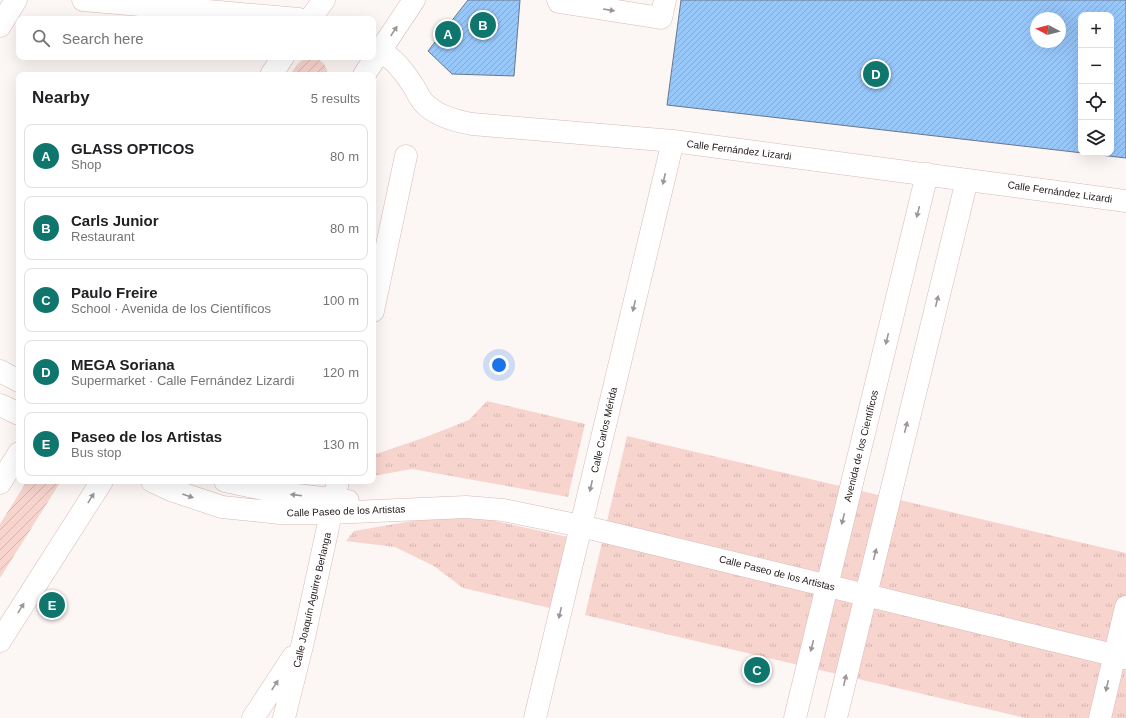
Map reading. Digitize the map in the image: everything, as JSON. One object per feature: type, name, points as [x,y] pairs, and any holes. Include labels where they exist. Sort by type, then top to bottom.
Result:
[{"type":"street","points":[[0,26],[16,0]]},
{"type":"street","points":[[83,0],[265,16]]},
{"type":"street","points":[[312,16],[324,0]]},
{"type":"street","points":[[377,48],[414,0]]},
{"type":"street","points":[[558,0],[559,2],[661,18],[665,0]]},
{"type":"street","name":"Calle Fernández Lizardi","points":[[377,48],[404,72],[424,103],[438,113],[454,120],[472,124],[673,141],[1126,201]]},
{"type":"street","points":[[273,72],[281,60]]},
{"type":"street","points":[[365,72],[371,60]]},
{"type":"street","name":"Calle Carlos Mérida","points":[[535,718],[673,141]]},
{"type":"street","points":[[376,297],[406,156]]},
{"type":"street","name":"Avenida de los Científicos","points":[[795,718],[927,174]]},
{"type":"street","points":[[836,718],[967,180]]},
{"type":"street","points":[[0,371],[16,379]]},
{"type":"street","points":[[0,405],[16,413]]},
{"type":"street","points":[[0,483],[16,458]]},
{"type":"street","points":[[0,641],[100,484]]},
{"type":"street","name":"Calle Paseo de los Artistas","points":[[158,484],[171,490],[222,507],[280,513],[335,498]]},
{"type":"street","name":"Calle Paseo de los Artistas","points":[[240,484],[288,494],[425,508],[466,507],[503,510],[581,526],[1120,656]]},
{"type":"street","name":"Calle Joaquín Aguirre Berlanga","points":[[284,718],[303,642],[335,498]]},
{"type":"street","points":[[1100,718],[1120,656],[1126,607]]},
{"type":"street","points":[[253,718],[303,642]]},
{"type":"green space","points":[[303,60],[319,60],[324,64],[327,72],[292,72]]},
{"type":"green space","points":[[487,401],[585,424],[568,497],[412,469],[376,475],[376,454],[426,437],[469,420]]},
{"type":"green space","points":[[627,436],[1126,553],[1126,718],[1025,718],[585,615]]},
{"type":"green space","points":[[25,484],[59,484],[0,578],[0,524]]},
{"type":"green space","points":[[459,513],[568,537],[550,608],[463,588],[434,566],[395,547],[346,541],[354,531]]},
{"type":"building","points":[[468,0],[520,0],[514,76],[452,74],[428,51]]},
{"type":"building","points":[[681,0],[1126,0],[1126,158],[1109,156],[1114,156],[1114,12],[1078,12],[1078,153],[667,105]]},
{"type":"place","name":"Carls Junior","points":[[483,25]]},
{"type":"place","name":"GLASS OPTICOS","points":[[448,34]]},
{"type":"place","name":"MEGA Soriana","points":[[876,74]]},
{"type":"place","name":"Paseo de los Artistas","points":[[52,605]]},
{"type":"place","name":"Paulo Freire","points":[[757,670]]}]
